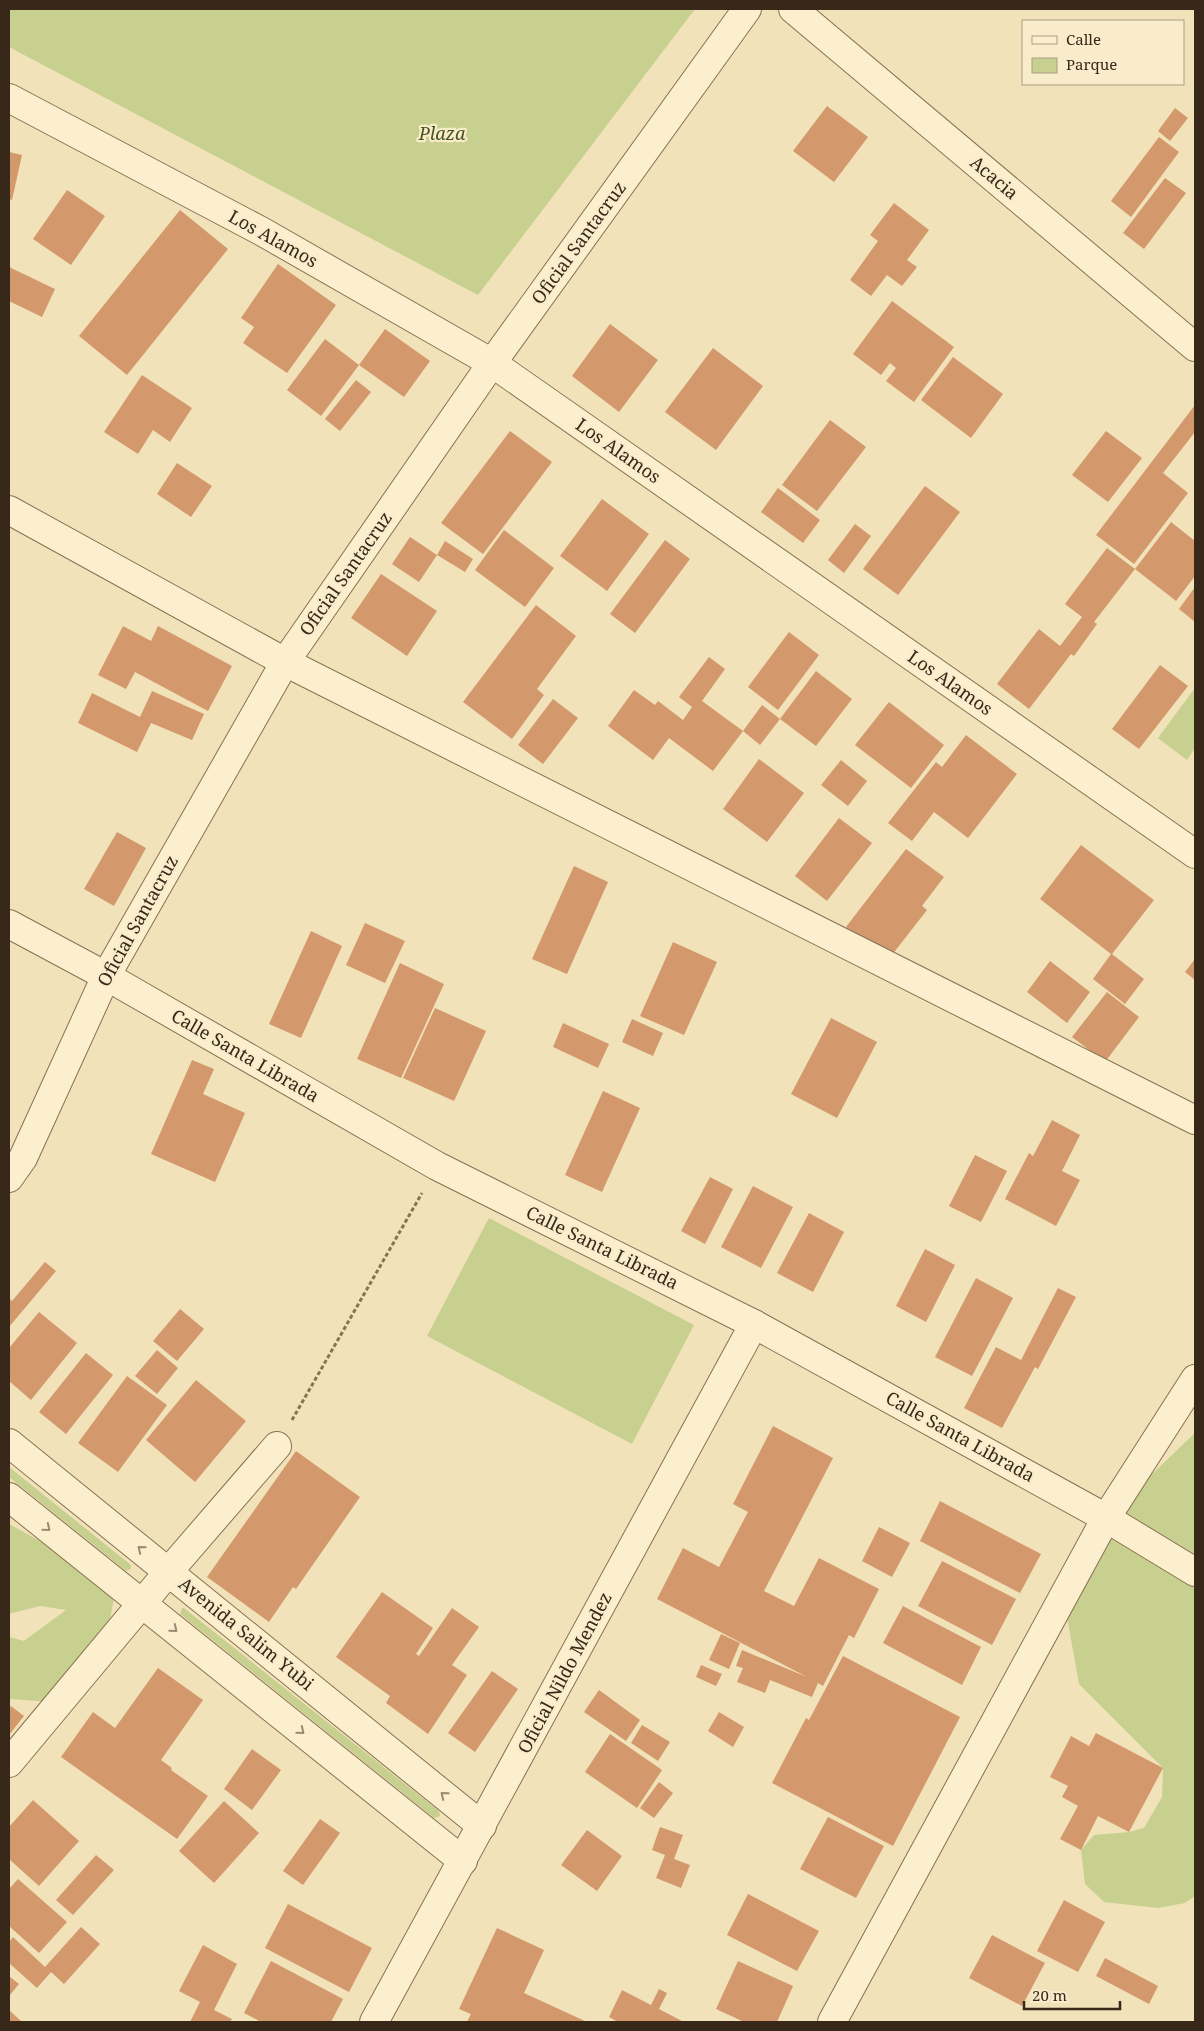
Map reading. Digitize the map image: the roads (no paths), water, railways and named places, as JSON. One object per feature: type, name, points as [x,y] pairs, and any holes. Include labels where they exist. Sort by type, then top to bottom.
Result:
[{"type":"street","name":"Oficial Santacruz","points":[[9,1178],[23,1158],[106,976],[285,662],[492,363],[747,9]]},
{"type":"street","name":"Acacia","points":[[792,9],[1195,347]]},
{"type":"street","name":"Los Alamos","points":[[9,98],[261,230],[492,363],[1195,854]]},
{"type":"street","points":[[9,510],[285,662],[1195,1120]]},
{"type":"street","name":"Calle Santa Librada","points":[[9,924],[106,976],[437,1166],[754,1324],[1106,1518],[1195,1572]]},
{"type":"street","name":"Oficial Nildo Mendez","points":[[374,2022],[754,1324]]},
{"type":"street","points":[[832,2022],[1106,1518],[1195,1379]]},
{"type":"street","name":"Avenida Salim Yubi","points":[[9,1443],[482,1826]]},
{"type":"street","points":[[9,1763],[169,1571],[277,1446]]},
{"type":"street","points":[[9,1497],[463,1860]]},
{"type":"park label","name":"Plaza","points":[[442,134]]}]
